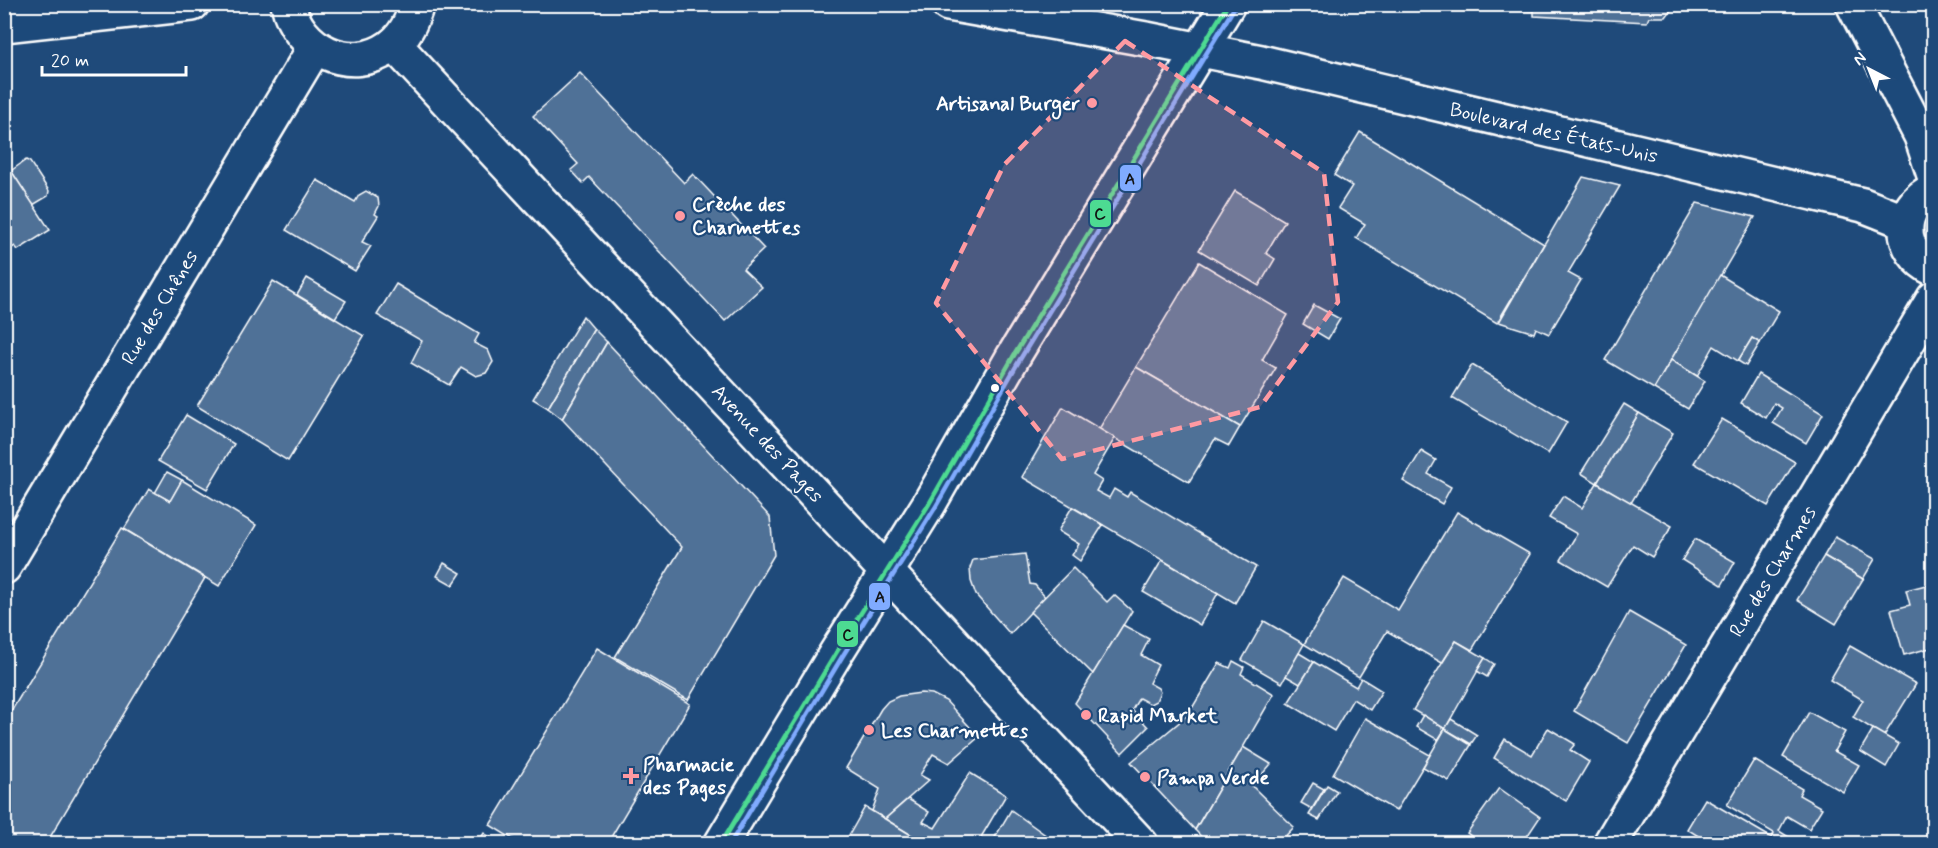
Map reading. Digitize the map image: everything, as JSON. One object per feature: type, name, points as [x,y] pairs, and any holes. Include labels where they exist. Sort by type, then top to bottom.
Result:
[{"type":"street","points":[[4,24],[192,4]]},
{"type":"street","points":[[288,4],[291,17],[301,34],[315,47],[333,56],[352,59],[371,56],[394,44],[412,19],[417,4]]},
{"type":"street","name":"Boulevard des États-Unis","points":[[948,4],[1261,62],[1863,205],[1906,222]]},
{"type":"street","points":[[721,843],[886,570],[929,504],[1013,357],[1228,4]]},
{"type":"street","points":[[1853,4],[1921,136],[1934,175]]},
{"type":"street","name":"Avenue des Pages","points":[[394,44],[1141,843]]},
{"type":"street","name":"Rue des Chênes","points":[[4,567],[315,47]]},
{"type":"street","points":[[1934,190],[1924,194],[1911,208],[1906,222],[1906,236],[1911,250],[1920,261],[1934,269]]},
{"type":"street","name":"Rue des Charmes","points":[[1610,843],[1934,298]]},
{"type":"highlighted area","points":[[1125,41],[1324,173],[1338,302],[1260,407],[1062,459],[936,303],[1004,165]]},
{"type":"building","points":[[1513,4],[1680,4],[1674,6],[1666,17],[1649,17],[1647,22],[1534,16],[1534,11],[1515,10]]},
{"type":"building","name":"Crèche des Charmettes","points":[[580,73],[684,183],[693,174],[764,249],[743,269],[762,287],[725,321],[589,177],[583,183],[571,170],[578,164],[533,116]]},
{"type":"building","points":[[1360,132],[1544,244],[1497,323],[1356,238],[1365,224],[1338,208],[1352,186],[1334,175]]},
{"type":"building","points":[[26,160],[30,162],[49,191],[48,196],[33,205],[10,169],[12,170]]},
{"type":"building","points":[[10,169],[50,230],[18,250],[15,246],[4,253],[4,172]]},
{"type":"building","points":[[1583,177],[1620,186],[1568,273],[1581,280],[1549,334],[1536,328],[1534,333],[1499,322]]},
{"type":"building","points":[[317,180],[355,202],[359,195],[366,191],[378,198],[379,206],[375,214],[378,216],[362,242],[371,246],[355,271],[286,230]]},
{"type":"building","points":[[1235,191],[1285,221],[1266,253],[1275,259],[1259,286],[1199,250]]},
{"type":"building","points":[[1697,203],[1755,217],[1654,389],[1605,360]]},
{"type":"building","points":[[1199,262],[1288,315],[1262,360],[1276,368],[1240,427],[1136,367]]},
{"type":"building","points":[[1720,275],[1779,311],[1760,343],[1752,338],[1738,361],[1714,346],[1697,376],[1671,360]]},
{"type":"building","points":[[307,278],[346,301],[335,318],[297,295]]},
{"type":"building","points":[[273,281],[364,336],[288,461],[197,406]]},
{"type":"building","points":[[396,284],[479,334],[474,343],[488,350],[493,362],[486,373],[476,376],[461,367],[449,385],[411,363],[422,341],[377,315]]},
{"type":"building","points":[[1314,305],[1340,319],[1328,339],[1303,324]]},
{"type":"building","points":[[583,316],[594,329],[548,408],[533,399]]},
{"type":"building","points":[[594,329],[607,342],[562,419],[548,408]]},
{"type":"building","points":[[1752,338],[1760,343],[1746,366],[1738,361]]},
{"type":"building","points":[[607,342],[770,517],[774,555],[688,700],[615,657],[682,547],[562,419]]},
{"type":"building","points":[[1671,360],[1705,381],[1688,409],[1654,389]]},
{"type":"building","points":[[1472,365],[1567,422],[1548,454],[1452,398]]},
{"type":"building","points":[[1136,367],[1240,427],[1229,446],[1215,439],[1189,482],[1099,429]]},
{"type":"building","points":[[1758,374],[1823,414],[1806,443],[1773,423],[1782,408],[1774,403],[1766,418],[1741,403]]},
{"type":"building","points":[[1624,404],[1639,413],[1597,483],[1581,473]]},
{"type":"building","points":[[1063,407],[1115,438],[1093,475],[1102,481],[1096,491],[1109,498],[1114,489],[1127,497],[1130,492],[1256,567],[1235,603],[1022,477]]},
{"type":"building","points":[[1639,413],[1673,433],[1631,503],[1597,483]]},
{"type":"building","points":[[186,415],[234,444],[207,489],[158,461]]},
{"type":"building","points":[[1722,419],[1795,462],[1768,506],[1694,463]]},
{"type":"building","points":[[1421,451],[1436,460],[1428,474],[1451,487],[1442,504],[1403,481]]},
{"type":"building","points":[[167,472],[182,480],[170,501],[155,493]]},
{"type":"building","points":[[182,480],[256,525],[219,586],[124,529],[149,489],[170,501]]},
{"type":"building","points":[[1597,483],[1672,526],[1652,557],[1633,545],[1607,587],[1561,560],[1577,534],[1549,518],[1563,496],[1582,508]]},
{"type":"building","points":[[1072,507],[1103,525],[1080,561],[1072,555],[1079,544],[1058,531]]},
{"type":"building","points":[[1457,512],[1530,554],[1472,650],[1456,641],[1442,663],[1387,631],[1359,677],[1304,644],[1344,578],[1398,610]]},
{"type":"building","points":[[122,528],[205,578],[46,844],[4,844],[4,723]]},
{"type":"building","points":[[1835,537],[1875,559],[1863,579],[1824,556]]},
{"type":"building","points":[[1695,539],[1735,562],[1722,585],[1682,560]]},
{"type":"building","points":[[1025,554],[1030,584],[1035,585],[1045,597],[1010,634],[976,595],[971,581],[970,568],[973,560]]},
{"type":"building","points":[[1824,556],[1863,579],[1836,624],[1797,600]]},
{"type":"building","points":[[1162,560],[1218,593],[1200,625],[1143,592]]},
{"type":"building","points":[[444,563],[461,573],[453,585],[437,576]]},
{"type":"building","points":[[1073,568],[1107,602],[1114,595],[1132,611],[1093,674],[1030,612]]},
{"type":"building","points":[[1934,583],[1934,647],[1904,655],[1891,610],[1910,605],[1906,590]]},
{"type":"building","points":[[1629,612],[1686,645],[1628,743],[1574,711]]},
{"type":"building","points":[[1264,621],[1304,644],[1282,683],[1242,660]]},
{"type":"building","points":[[1123,625],[1149,639],[1141,655],[1158,665],[1149,683],[1158,688],[1160,692],[1156,701],[1150,704],[1139,698],[1132,710],[1148,727],[1122,753],[1075,703]]},
{"type":"building","points":[[1456,641],[1485,658],[1445,729],[1413,710]]},
{"type":"building","points":[[1850,646],[1916,684],[1884,736],[1853,717],[1863,700],[1830,680]]},
{"type":"building","points":[[597,648],[690,704],[607,844],[521,844],[490,825]]},
{"type":"building","points":[[1299,653],[1314,662],[1300,684],[1286,676]]},
{"type":"building","points":[[1485,658],[1494,664],[1487,677],[1477,671]]},
{"type":"building","points":[[1233,661],[1244,667],[1241,674],[1274,694],[1195,830],[1131,762],[1188,715],[1219,663],[1230,668]]},
{"type":"building","points":[[1314,662],[1356,687],[1361,678],[1382,691],[1370,710],[1353,699],[1334,731],[1288,703]]},
{"type":"building","points":[[932,694],[946,701],[979,737],[949,763],[933,754],[920,775],[929,780],[885,819],[872,811],[880,789],[846,768],[888,701],[899,696]]},
{"type":"building","points":[[1809,712],[1845,732],[1834,751],[1859,765],[1843,792],[1783,757]]},
{"type":"building","points":[[1423,715],[1445,729],[1438,740],[1416,727]]},
{"type":"building","points":[[1365,718],[1430,755],[1396,811],[1333,774]]},
{"type":"building","points":[[1451,719],[1477,735],[1471,744],[1445,729]]},
{"type":"building","points":[[1548,728],[1575,744],[1570,750],[1589,762],[1566,801],[1494,758],[1505,739],[1532,755]]},
{"type":"building","points":[[1445,729],[1471,745],[1449,781],[1423,767]]},
{"type":"building","points":[[1873,729],[1899,744],[1886,767],[1860,751]]},
{"type":"building","points":[[1243,747],[1271,764],[1252,786],[1294,827],[1278,844],[1208,844],[1195,830]]},
{"type":"building","points":[[1754,760],[1802,789],[1799,795],[1822,808],[1809,829],[1787,816],[1779,831],[1792,839],[1790,844],[1781,844],[1772,838],[1774,833],[1727,805]]},
{"type":"building","points":[[970,773],[1006,795],[977,844],[926,844],[885,819],[908,799],[929,812],[923,822],[935,828]]},
{"type":"building","points":[[1313,783],[1324,789],[1312,809],[1301,803]]},
{"type":"building","points":[[1327,785],[1337,791],[1319,820],[1309,815]]},
{"type":"building","points":[[1499,788],[1540,817],[1522,844],[1482,844],[1467,833]]},
{"type":"building","points":[[1705,799],[1780,844],[1711,844],[1687,829]]},
{"type":"building","points":[[865,807],[885,819],[926,844],[844,844]]},
{"type":"building","points":[[1011,810],[1058,844],[991,844]]},
{"type":"building","points":[[484,833],[490,837],[502,844],[477,844]]},
{"type":"transit line","name":"C","points":[[721,844],[929,504],[1013,357],[1228,4]]},
{"type":"transit line","name":"A","points":[[730,844],[935,508],[1019,361],[1234,8]]},
{"type":"place","name":"Artisanal Burger","points":[[1092,103]]},
{"type":"place","name":"Crèche des Charmettes","points":[[680,216]]},
{"type":"place","name":"Rapid Market","points":[[1086,715]]},
{"type":"place","name":"Les Charmettes","points":[[869,730]]},
{"type":"place","name":"Pharmacie des Pages","points":[[631,776]]},
{"type":"place","name":"Pampa Verde","points":[[1145,777]]}]
